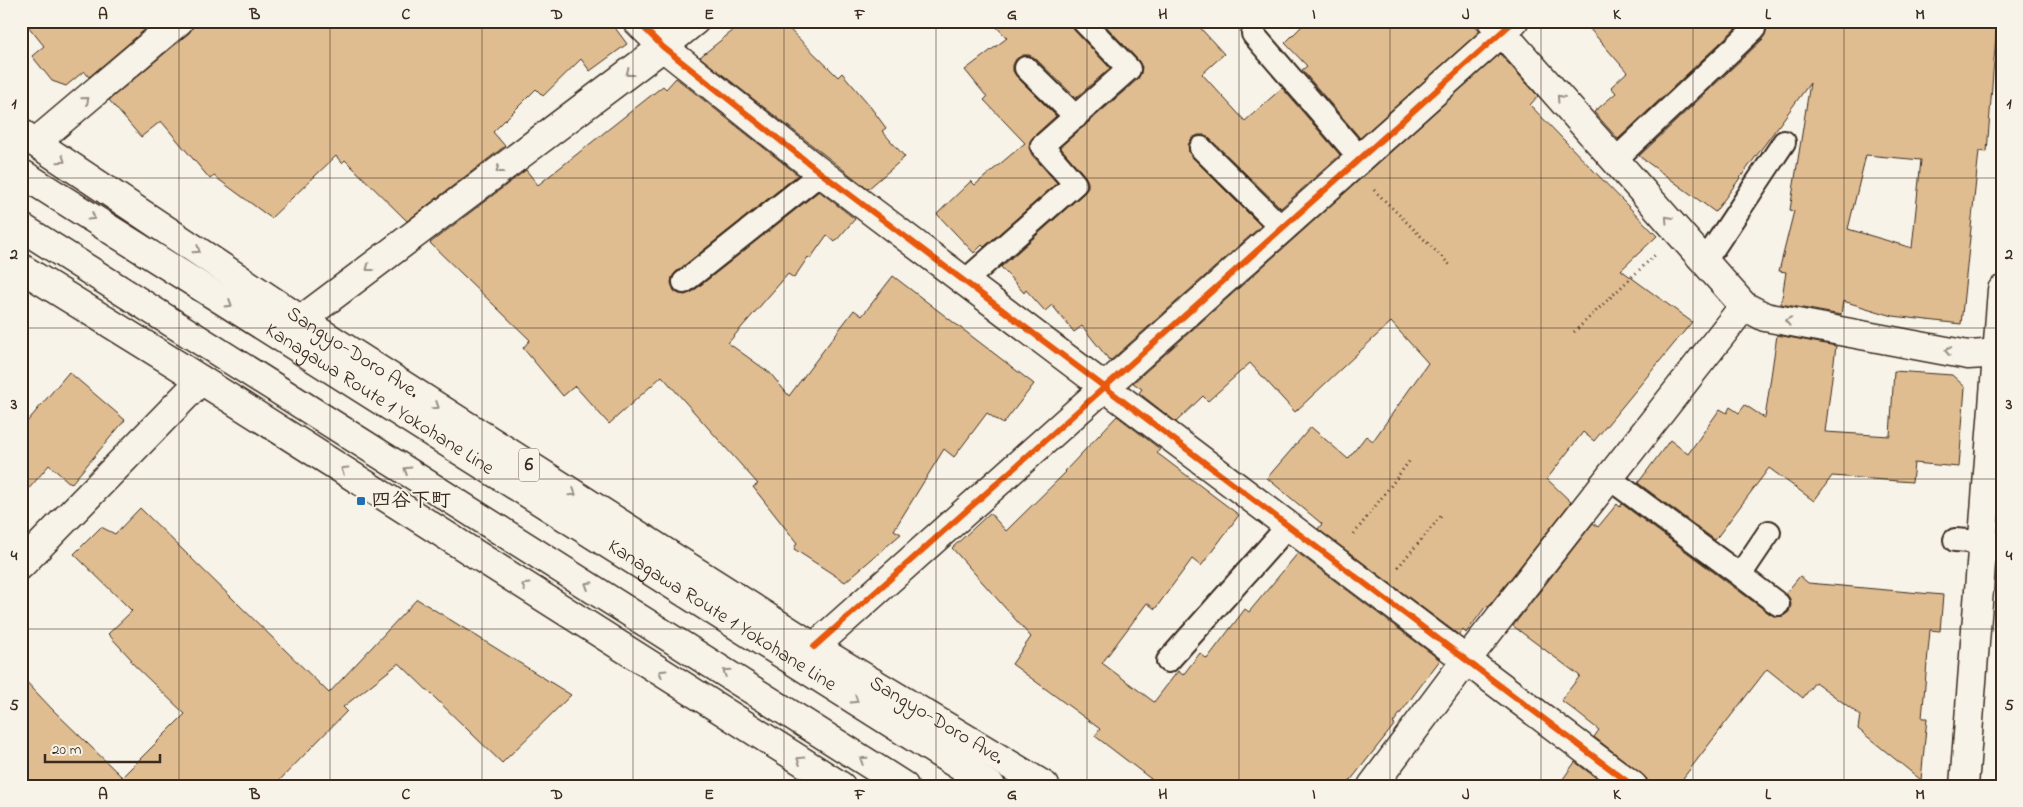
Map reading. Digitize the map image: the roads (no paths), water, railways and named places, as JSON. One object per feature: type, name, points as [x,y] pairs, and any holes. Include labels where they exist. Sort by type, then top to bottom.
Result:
[{"type":"main road","points":[[28,138],[179,21]]},
{"type":"main road","points":[[637,21],[664,48],[821,173],[1467,659],[1632,786]]},
{"type":"main road","points":[[301,320],[664,48],[695,21]]},
{"type":"main road","points":[[814,647],[1282,228],[1503,25],[1615,160],[1744,306],[1765,317],[1968,355],[1999,353]]},
{"type":"main road","name":"Sangyo-Doro Ave.","points":[[28,138],[301,320],[814,647],[1045,786]]},
{"type":"main road","name":"Kanagawa Route 1 Yokohane Line","points":[[21,173],[991,786]]},
{"type":"main road","points":[[21,226],[904,786]]},
{"type":"main road","points":[[21,268],[841,786]]},
{"type":"main road","points":[[1964,786],[1982,542],[1999,353],[2002,290]]},
{"type":"main road","points":[[1372,786],[1467,659],[1744,306]]},
{"type":"main road","points":[[21,564],[201,380]]},
{"type":"lane","points":[[965,281],[1075,184],[1042,146],[1129,69],[1083,21]]},
{"type":"lane","points":[[1615,160],[1754,29],[1748,21]]},
{"type":"lane","points":[[1253,34],[1355,162]]},
{"type":"lane","points":[[1026,68],[1076,117]]},
{"type":"lane","points":[[1705,261],[1784,142]]},
{"type":"lane","points":[[1201,148],[1282,228]]},
{"type":"lane","points":[[684,282],[821,173]]},
{"type":"lane","points":[[1609,478],[1778,604]]},
{"type":"lane","points":[[1168,662],[1289,526]]},
{"type":"lane","points":[[1740,575],[1769,532]]},
{"type":"lane","points":[[1955,540],[1982,542]]},
{"type":"place","name":"四谷下町","points":[[361,501]]}]
